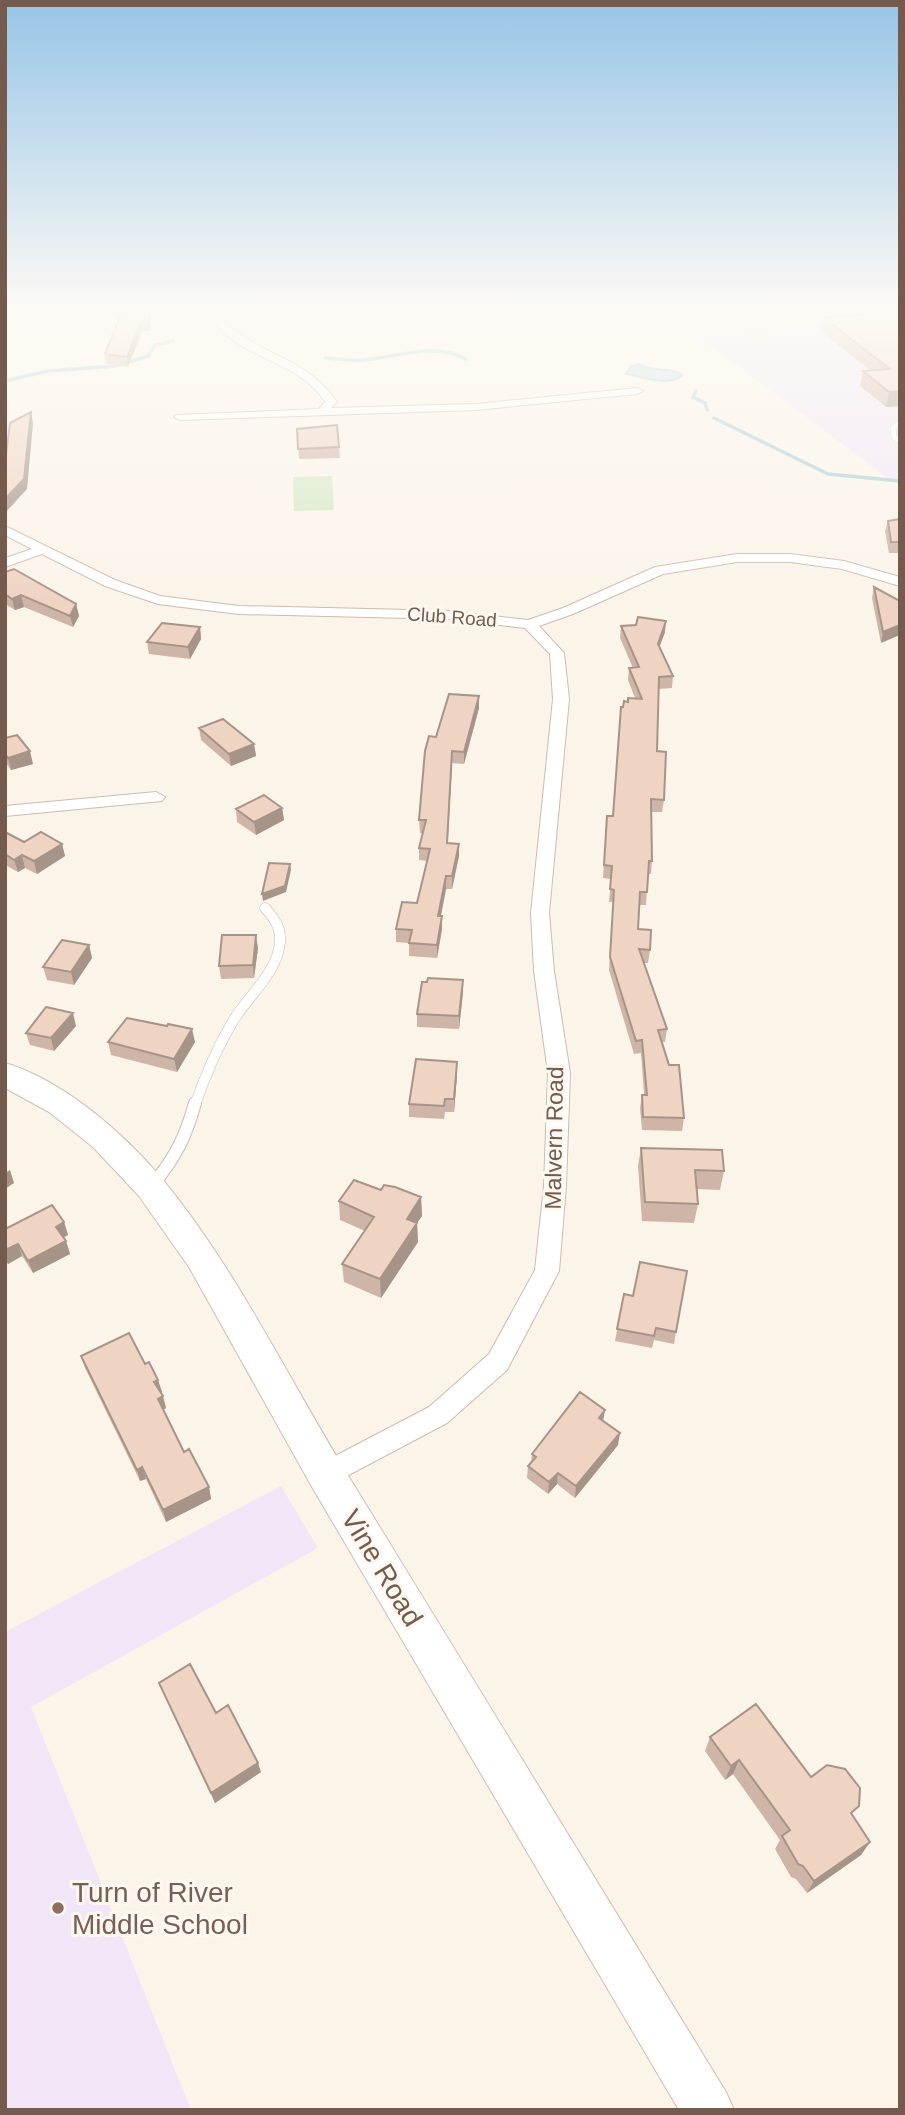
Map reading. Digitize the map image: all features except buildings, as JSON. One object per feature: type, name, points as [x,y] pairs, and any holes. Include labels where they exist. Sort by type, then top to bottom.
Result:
[{"type":"street","points":[[322,412],[326,408]]},
{"type":"street","points":[[180,417],[454,408]]},
{"type":"street","name":"Club Road","points":[[5,530],[110,583],[158,600],[196,606],[451,615],[529,624],[568,611],[660,570],[737,558],[790,558],[844,565],[900,582]]},
{"type":"street","points":[[5,563],[44,549]]},
{"type":"street","name":"Malvern Road","points":[[326,1475],[438,1415],[498,1362],[547,1271],[555,1186],[558,1073],[544,971],[540,913],[561,699],[557,653],[529,624]]},
{"type":"street","points":[[5,811],[156,797]]},
{"type":"street","name":"Vine Road","points":[[5,1074],[60,1104],[104,1139],[150,1187],[201,1257],[326,1475],[708,2110]]},
{"type":"lane","points":[[900,422],[893,428],[894,437],[900,442]]},
{"type":"lane","points":[[150,1187],[173,1161],[187,1134],[209,1066],[234,1018],[274,966],[280,942],[279,932],[277,922],[265,908]]},
{"type":"shaded area","points":[[794,408],[900,408],[900,479],[889,479]]},
{"type":"shaded area","name":"Turn of River Middle School","points":[[281,1486],[318,1548],[31,1707],[191,2110],[5,2110],[5,1632]]},
{"type":"green space","points":[[332,476],[334,510],[294,511],[293,477]]},
{"type":"waterway","points":[[714,418],[828,474],[900,481]]},
{"type":"place","name":"Turn of River Middle School","points":[[58,1908]]}]
